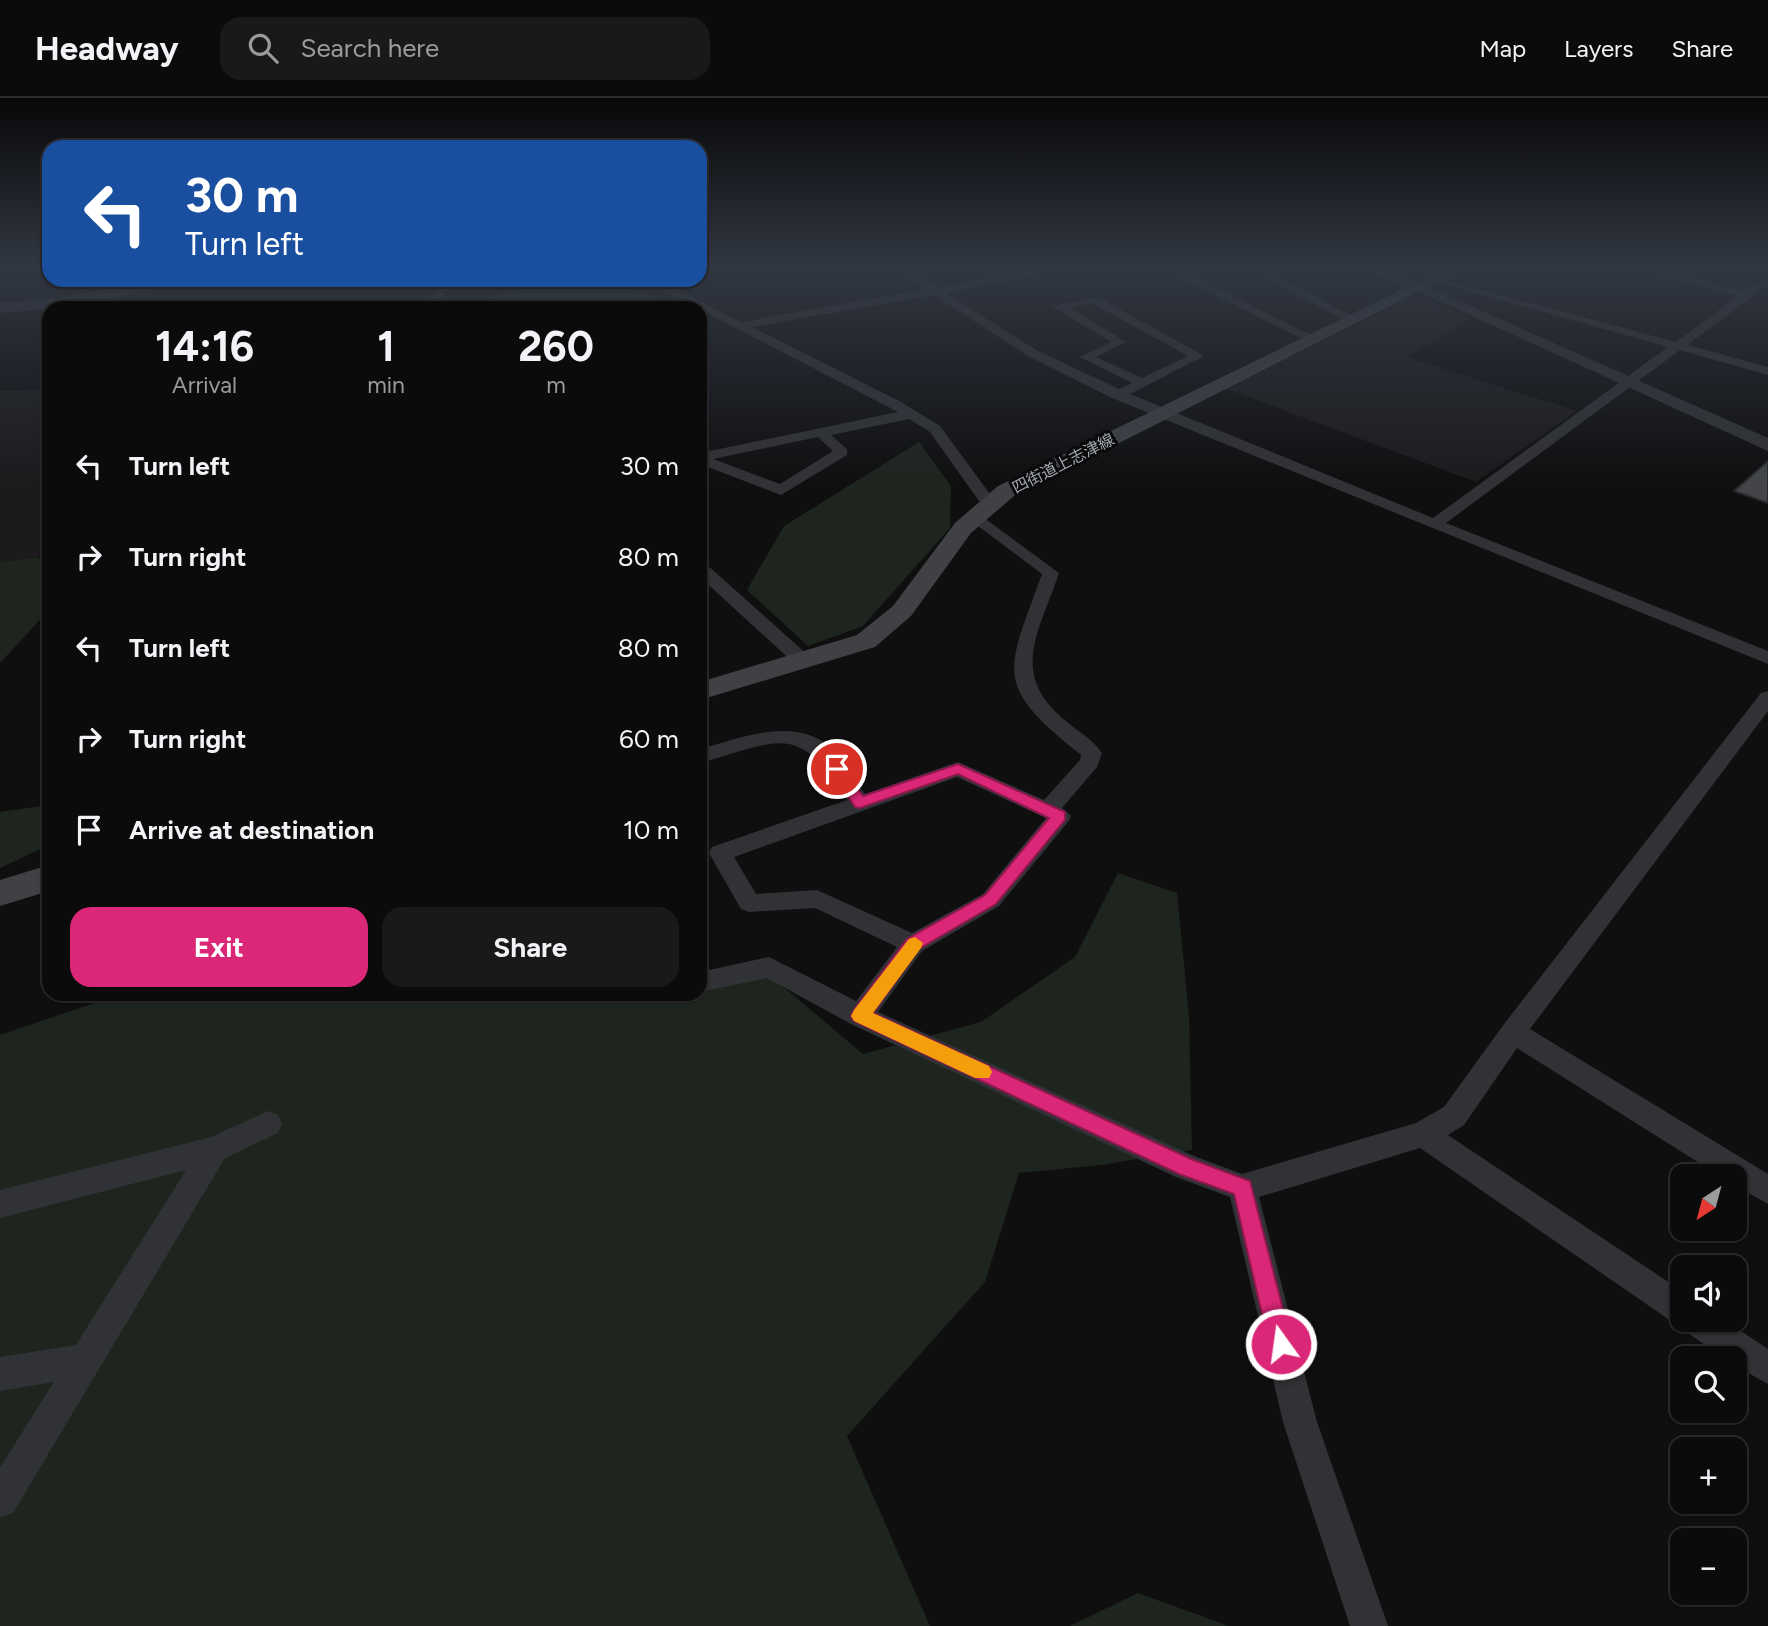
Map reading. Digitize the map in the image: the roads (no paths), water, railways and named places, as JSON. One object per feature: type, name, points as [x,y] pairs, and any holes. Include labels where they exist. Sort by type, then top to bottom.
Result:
[{"type":"main road","name":"四街道上志津線","points":[[707,689],[866,641],[888,625],[963,528],[1006,491],[1310,340]]},
{"type":"main road","points":[[0,893],[42,880]]},
{"type":"street","points":[[766,340],[936,429],[983,511],[1051,573],[1024,650],[1024,684],[1049,719],[1093,753],[1090,762],[1048,810]]},
{"type":"street","points":[[1012,340],[1032,353],[1161,414],[1768,657]]},
{"type":"street","points":[[1117,340],[1120,342],[1086,357],[1141,382]]},
{"type":"street","points":[[1117,394],[1198,355],[1171,340]]},
{"type":"street","points":[[1542,340],[1768,445]]},
{"type":"street","points":[[1655,340],[1768,371]]},
{"type":"street","points":[[1436,523],[1686,340]]},
{"type":"street","points":[[707,456],[911,414]]},
{"type":"street","points":[[707,461],[781,490],[842,452],[820,432]]},
{"type":"street","points":[[707,574],[803,662]]},
{"type":"street","points":[[707,980],[769,967],[860,1016],[1186,1167],[1242,1188],[1423,1134],[1454,1116],[1513,1032],[1768,697]]},
{"type":"street","points":[[707,754],[783,735],[805,741],[825,752],[860,803]]},
{"type":"street","points":[[860,1016],[913,944],[991,900],[1059,816],[958,769],[720,853],[749,902],[817,899],[913,944]]},
{"type":"street","points":[[1513,1032],[1768,1190]]},
{"type":"street","points":[[0,1204],[215,1149],[268,1124]]},
{"type":"street","points":[[1423,1134],[1670,1302]]},
{"type":"street","points":[[0,1500],[215,1149]]},
{"type":"street","points":[[1242,1188],[1300,1422],[1369,1626]]},
{"type":"street","points":[[1714,1332],[1768,1368]]},
{"type":"street","points":[[0,1374],[86,1360]]}]
